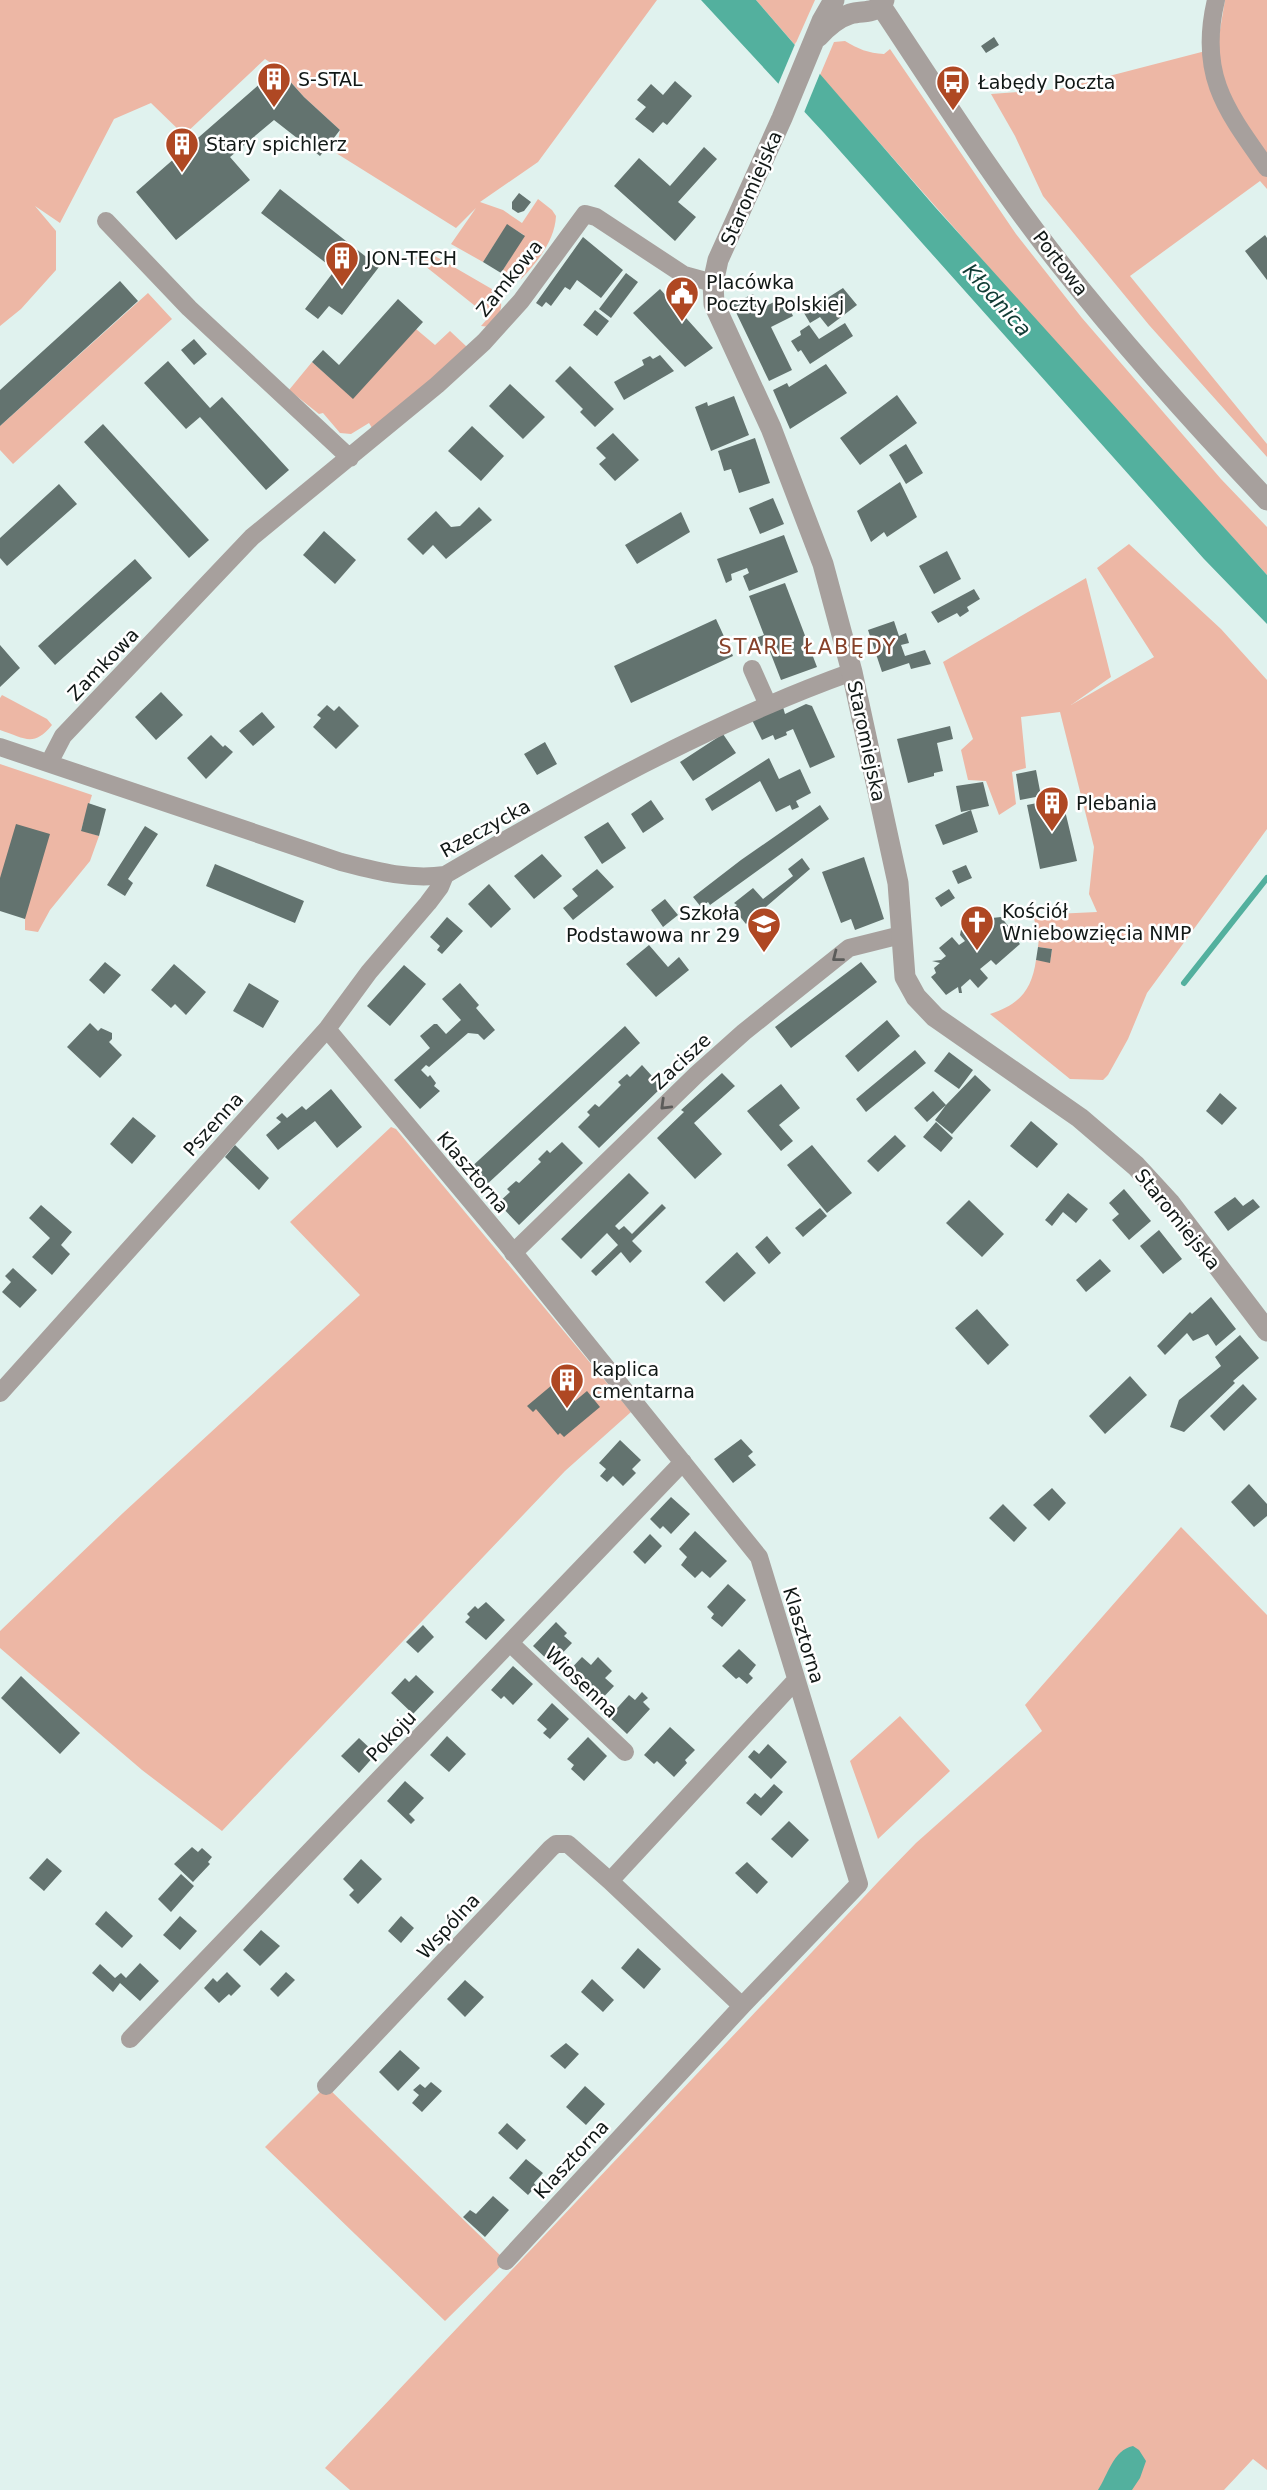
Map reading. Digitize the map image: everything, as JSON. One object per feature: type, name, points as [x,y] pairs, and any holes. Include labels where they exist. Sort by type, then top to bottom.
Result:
[{"type":"street","name":"Staromiejska","points":[[834,0],[822,21],[718,260],[713,283],[714,304],[771,428],[823,564],[852,672],[898,883],[905,976],[922,1005],[1080,1118],[1136,1167],[1170,1203],[1267,1331]]},
{"type":"street","points":[[1216,0],[1210,41],[1216,85],[1227,111],[1267,168]]},
{"type":"street","name":"Staromiejska","points":[[816,39],[828,26],[868,5]]},
{"type":"street","name":"Portowa","points":[[868,5],[1060,264],[1134,353],[1267,500]]},
{"type":"street","name":"Zamkowa","points":[[49,763],[63,736],[252,537],[436,385],[502,323],[585,214],[596,217],[684,275],[713,283]]},
{"type":"street","points":[[106,221],[189,307],[349,458]]},
{"type":"street","points":[[752,669],[768,705]]},
{"type":"street","name":"Rzeczycka","points":[[0,747],[341,862],[405,877],[424,878],[445,874],[729,721],[852,672]]},
{"type":"street","name":"Pszenna","points":[[0,1393],[327,1029],[369,972],[428,903],[440,887],[445,874]]},
{"type":"street","name":"Zacisze","points":[[513,1252],[744,1032],[849,948],[901,935]]},
{"type":"street","name":"Klasztorna","points":[[327,1029],[513,1252],[758,1557],[859,1884],[506,2261]]},
{"type":"street","name":"Pokoju","points":[[130,2039],[683,1462]]},
{"type":"street","name":"Wiosenna","points":[[510,1643],[625,1752]]},
{"type":"street","points":[[610,1881],[796,1680]]},
{"type":"street","name":"Wspólna","points":[[326,2086],[556,1844],[568,1844],[742,2006]]},
{"type":"shaded area","points":[[0,0],[657,0],[538,162],[480,202],[503,210],[522,223],[538,199],[556,216],[549,242],[521,279],[507,280],[501,273],[524,235],[507,225],[483,262],[451,244],[476,208],[456,228],[336,153],[340,130],[304,97],[278,68],[265,59],[184,135],[151,103],[114,119],[60,223],[35,206],[56,231],[56,270],[21,309],[0,326]]},
{"type":"shaded area","points":[[756,0],[815,0],[795,45]]},
{"type":"shaded area","points":[[1225,0],[1267,0],[1267,189],[1260,181],[1130,276],[1267,444],[1267,457],[1149,325],[1043,196],[1015,136],[991,94],[1059,89],[1217,48]]},
{"type":"shaded area","points":[[845,41],[873,53],[884,54],[890,49],[1016,234],[1082,318],[1221,479],[1267,527],[1267,575],[1051,338],[820,75],[834,42]]},
{"type":"shaded area","points":[[428,252],[497,292],[501,307],[499,315],[490,327],[481,326],[489,317],[415,258]]},
{"type":"shaded area","points":[[148,293],[172,319],[13,464],[0,450],[0,426]]},
{"type":"shaded area","points":[[416,329],[435,345],[450,331],[467,347],[455,360],[372,428],[369,423],[351,434],[340,433],[323,413],[319,414],[289,390],[312,362],[353,398]]},
{"type":"shaded area","points":[[1129,544],[1221,629],[1267,680],[1267,829],[1147,993],[1128,1039],[1108,1075],[1103,1080],[1070,1079],[990,1014],[1009,1006],[1022,995],[1031,980],[1036,960],[1050,962],[1052,949],[1038,947],[1039,938],[1033,915],[1097,912],[1089,894],[1094,847],[1060,712],[1021,717],[1026,768],[1012,772],[1016,804],[999,815],[986,781],[968,780],[961,750],[973,739],[943,662],[1086,578],[1111,677],[1071,705],[1154,657],[1097,568]]},
{"type":"shaded area","points":[[2,695],[47,719],[52,725],[34,739],[22,738],[0,730]]},
{"type":"shaded area","points":[[0,764],[92,795],[81,830],[99,836],[90,861],[50,910],[38,932],[25,930],[25,919],[0,878]]},
{"type":"shaded area","points":[[391,1127],[396,1129],[631,1412],[565,1471],[222,1831],[142,1770],[0,1648],[0,1631],[123,1513],[360,1295],[290,1222]]},
{"type":"shaded area","points":[[1181,1527],[1267,1615],[1267,2470],[1253,2459],[1224,2490],[350,2490],[325,2468],[879,1881],[916,1843],[1042,1731],[1025,1705]]},
{"type":"shaded area","points":[[900,1716],[950,1771],[878,1839],[850,1761]]},
{"type":"shaded area","points":[[326,2086],[506,2261],[445,2321],[265,2147]]},
{"type":"water","name":"Kłodnica","points":[[701,0],[756,0],[935,207],[1267,575],[1267,624],[1204,559],[824,133]]},
{"type":"water","points":[[1133,2446],[1146,2461],[1132,2490],[1098,2490],[1120,2452]]},
{"type":"pier","points":[[796,42],[821,71],[803,115],[777,87]]},
{"type":"building","points":[[994,37],[999,45],[986,53],[981,46]]},
{"type":"building","points":[[278,68],[304,97],[340,130],[320,156],[274,120],[230,157],[250,180],[176,240],[136,192]]},
{"type":"building","points":[[675,81],[692,96],[667,125],[663,122],[653,133],[635,119],[646,107],[637,100],[651,84],[663,95]]},
{"type":"building","points":[[704,147],[717,159],[678,202],[696,217],[675,241],[614,186],[639,158],[670,186]]},
{"type":"building","points":[[280,189],[379,267],[342,315],[329,306],[318,319],[305,309],[335,270],[261,213]]},
{"type":"building","points":[[519,193],[531,202],[524,211],[518,213],[512,209],[512,202]]},
{"type":"building","points":[[507,224],[525,236],[501,273],[483,262]]},
{"type":"building","points":[[1265,235],[1267,238],[1267,280],[1245,251]]},
{"type":"building","points":[[583,237],[623,270],[601,298],[577,280],[570,290],[565,287],[551,306],[546,302],[542,307],[536,303]]},
{"type":"building","points":[[626,273],[638,282],[611,318],[599,309]]},
{"type":"building","points":[[120,281],[138,301],[0,426],[0,390]]},
{"type":"building","points":[[843,288],[857,305],[828,327],[820,317],[810,323],[804,313]]},
{"type":"building","points":[[660,289],[713,348],[685,367],[633,313]]},
{"type":"building","points":[[753,294],[760,309],[784,297],[793,316],[771,327],[792,370],[769,381],[732,304]]},
{"type":"building","points":[[398,299],[423,322],[353,399],[312,362],[323,350],[339,365]]},
{"type":"building","points":[[595,310],[609,321],[597,336],[583,325]]},
{"type":"building","points":[[845,323],[853,336],[810,364],[791,341],[801,335],[800,331],[809,325],[819,339]]},
{"type":"building","points":[[194,339],[207,354],[194,365],[181,350]]},
{"type":"building","points":[[660,355],[674,371],[624,400],[614,382],[644,365],[642,360]]},
{"type":"building","points":[[168,361],[210,408],[222,397],[289,470],[266,490],[200,417],[186,429],[144,383]]},
{"type":"building","points":[[826,364],[847,393],[790,429],[773,390],[787,383],[789,387]]},
{"type":"building","points":[[570,366],[614,409],[595,427],[580,412],[583,409],[555,381]]},
{"type":"building","points":[[510,384],[545,417],[523,439],[489,406]]},
{"type":"building","points":[[897,395],[917,423],[860,465],[840,438]]},
{"type":"building","points":[[734,396],[749,435],[711,451],[695,407],[707,402],[708,406]]},
{"type":"building","points":[[103,424],[209,540],[189,558],[84,442]]},
{"type":"building","points":[[472,426],[504,456],[481,481],[448,451]]},
{"type":"building","points":[[613,433],[639,460],[615,481],[599,464],[606,458],[596,448]]},
{"type":"building","points":[[755,438],[770,483],[739,493],[731,469],[724,471],[718,451]]},
{"type":"building","points":[[906,444],[923,473],[906,484],[889,455]]},
{"type":"building","points":[[900,482],[917,517],[887,537],[884,532],[871,542],[857,511]]},
{"type":"building","points":[[59,484],[77,504],[7,566],[0,558],[0,538]]},
{"type":"building","points":[[773,498],[784,524],[760,534],[749,508]]},
{"type":"building","points":[[479,507],[492,520],[446,559],[433,545],[423,555],[407,539],[436,511],[451,527],[460,526]]},
{"type":"building","points":[[681,512],[690,532],[637,564],[625,545]]},
{"type":"building","points":[[324,531],[356,560],[335,584],[303,555]]},
{"type":"building","points":[[784,535],[798,572],[749,591],[743,576],[749,573],[747,568],[731,574],[732,580],[726,583],[717,559]]},
{"type":"building","points":[[947,551],[961,579],[934,594],[919,566]]},
{"type":"building","points":[[135,559],[152,578],[55,665],[38,646]]},
{"type":"building","points":[[785,583],[817,667],[781,680],[767,644],[755,648],[752,639],[764,635],[749,596]]},
{"type":"building","points":[[974,589],[980,599],[967,607],[969,611],[960,617],[957,613],[938,623],[931,612]]},
{"type":"building","points":[[716,619],[733,656],[631,703],[614,666]]},
{"type":"building","points":[[894,621],[899,636],[906,633],[909,643],[901,645],[905,656],[925,650],[931,664],[911,669],[909,663],[882,672],[868,630]]},
{"type":"building","points":[[0,645],[20,668],[0,687]]},
{"type":"building","points":[[161,692],[183,715],[156,740],[135,717]]},
{"type":"building","points":[[806,704],[812,706],[835,757],[810,768],[793,729],[775,740],[773,735],[762,740],[752,720],[783,707],[785,714]]},
{"type":"building","points":[[327,705],[334,711],[339,706],[359,726],[336,749],[313,727],[321,718],[317,715]]},
{"type":"building","points":[[262,712],[275,727],[253,746],[239,731]]},
{"type":"building","points":[[950,726],[953,739],[937,743],[943,771],[908,783],[897,739]]},
{"type":"building","points":[[723,734],[736,753],[693,781],[680,762]]},
{"type":"building","points":[[211,735],[223,747],[225,745],[233,752],[206,779],[187,758]]},
{"type":"building","points":[[545,742],[557,764],[537,775],[524,754]]},
{"type":"building","points":[[769,758],[779,779],[800,769],[811,793],[796,801],[799,807],[792,810],[790,805],[776,812],[760,781],[712,811],[705,799]]},
{"type":"building","points":[[1036,770],[1041,796],[1020,800],[1016,774]]},
{"type":"building","points":[[983,782],[989,806],[961,812],[956,786]]},
{"type":"building","name":"Plebania","points":[[1062,798],[1077,861],[1040,869],[1027,805]]},
{"type":"building","points":[[651,800],[664,819],[643,833],[631,814]]},
{"type":"building","points":[[88,803],[106,809],[99,836],[81,831]]},
{"type":"building","points":[[820,805],[829,819],[710,905],[708,902],[701,907],[693,897],[741,860]]},
{"type":"building","points":[[971,810],[978,832],[943,845],[935,825]]},
{"type":"building","points":[[608,822],[626,848],[602,864],[584,837]]},
{"type":"building","points":[[16,824],[50,834],[25,919],[0,911],[0,878]]},
{"type":"building","points":[[145,826],[158,834],[128,879],[133,883],[125,896],[107,885]]},
{"type":"building","points":[[542,854],[562,876],[534,899],[514,876]]},
{"type":"building","points":[[864,857],[884,919],[855,930],[851,919],[841,923],[822,872]]},
{"type":"building","points":[[802,858],[810,869],[746,924],[733,908],[737,905],[734,903],[753,888],[763,899],[793,876],[788,869]]},
{"type":"building","points":[[215,864],[304,901],[295,923],[206,886]]},
{"type":"building","points":[[966,865],[972,878],[958,884],[952,871]]},
{"type":"building","points":[[597,869],[614,887],[573,920],[563,908],[578,896],[572,889]]},
{"type":"building","points":[[489,884],[511,909],[491,928],[468,904]]},
{"type":"building","points":[[949,889],[955,898],[941,907],[935,898]]},
{"type":"building","points":[[665,899],[678,915],[663,927],[651,910]]},
{"type":"building","name":"Kościół Wniebowzięcia NMP","points":[[985,908],[992,918],[1001,917],[1009,927],[1016,926],[1009,937],[1015,938],[1020,944],[996,965],[991,960],[980,969],[988,978],[978,988],[970,979],[961,987],[962,993],[959,993],[958,987],[946,995],[931,977],[936,973],[934,968],[940,963],[932,961],[946,956],[939,948],[952,937],[959,945],[965,941],[960,935],[961,930]]},
{"type":"building","points":[[447,917],[463,931],[442,954],[437,950],[440,946],[430,937]]},
{"type":"building","points":[[649,945],[668,967],[679,957],[689,970],[656,997],[626,964]]},
{"type":"building","points":[[1038,947],[1052,949],[1050,963],[1036,960]]},
{"type":"building","points":[[105,962],[121,975],[104,994],[89,980]]},
{"type":"building","points":[[861,962],[877,982],[791,1048],[775,1027]]},
{"type":"building","points":[[174,964],[206,992],[186,1015],[175,1004],[171,1008],[151,990]]},
{"type":"building","points":[[404,965],[426,984],[390,1026],[367,1006]]},
{"type":"building","points":[[249,983],[279,1001],[263,1028],[233,1011]]},
{"type":"building","points":[[460,983],[495,1030],[484,1040],[478,1034],[468,1033],[429,1067],[426,1065],[421,1070],[428,1077],[430,1075],[436,1083],[434,1086],[440,1091],[420,1109],[394,1080],[430,1048],[420,1036],[434,1024],[446,1034],[461,1020],[442,999]]},
{"type":"building","points":[[887,1020],[900,1036],[858,1072],[845,1056]]},
{"type":"building","points":[[90,1023],[98,1031],[101,1028],[112,1033],[109,1042],[122,1055],[100,1078],[67,1047]]},
{"type":"building","points":[[625,1026],[640,1043],[484,1187],[468,1170]]},
{"type":"building","points":[[915,1050],[926,1063],[866,1112],[856,1099]]},
{"type":"building","points":[[949,1052],[973,1070],[959,1089],[934,1071]]},
{"type":"building","points":[[642,1065],[662,1087],[599,1148],[578,1127],[590,1115],[587,1112],[595,1104],[599,1107],[621,1085],[618,1082],[627,1074],[630,1077]]},
{"type":"building","points":[[722,1073],[735,1086],[694,1123],[722,1154],[695,1179],[657,1138],[684,1112],[681,1110]]},
{"type":"building","points":[[975,1075],[991,1090],[952,1134],[935,1120]]},
{"type":"building","points":[[781,1084],[800,1108],[779,1125],[793,1141],[781,1151],[747,1111]]},
{"type":"building","points":[[331,1089],[362,1127],[337,1148],[315,1121],[278,1150],[266,1135],[281,1122],[276,1118],[282,1113],[287,1118],[302,1106],[306,1110]]},
{"type":"building","points":[[933,1091],[946,1105],[927,1122],[914,1108]]},
{"type":"building","points":[[1220,1093],[1237,1108],[1222,1125],[1206,1111]]},
{"type":"building","points":[[133,1117],[156,1136],[132,1164],[110,1144]]},
{"type":"building","points":[[1031,1121],[1058,1144],[1037,1168],[1010,1146]]},
{"type":"building","points":[[936,1122],[953,1138],[941,1152],[923,1137]]},
{"type":"building","points":[[895,1135],[906,1146],[878,1172],[867,1161]]},
{"type":"building","points":[[562,1142],[583,1163],[519,1225],[498,1203],[510,1192],[507,1189],[516,1181],[519,1183],[541,1162],[538,1159],[547,1150],[550,1153]]},
{"type":"building","points":[[235,1145],[269,1178],[259,1190],[225,1157]]},
{"type":"building","points":[[812,1145],[852,1193],[827,1213],[787,1165]]},
{"type":"building","points":[[629,1173],[649,1193],[615,1226],[619,1230],[624,1226],[632,1234],[662,1204],[666,1208],[632,1241],[642,1251],[630,1263],[621,1252],[596,1276],[591,1271],[618,1245],[607,1233],[581,1259],[561,1239]]},
{"type":"building","points":[[1124,1189],[1151,1221],[1129,1240],[1112,1220],[1119,1214],[1109,1203]]},
{"type":"building","points":[[1068,1193],[1088,1209],[1076,1223],[1063,1212],[1052,1226],[1045,1220]]},
{"type":"building","points":[[1235,1197],[1243,1206],[1253,1199],[1260,1207],[1228,1231],[1214,1212]]},
{"type":"building","points":[[969,1200],[1004,1234],[982,1257],[946,1223]]},
{"type":"building","points":[[41,1205],[72,1232],[61,1245],[70,1254],[52,1275],[32,1257],[50,1238],[29,1218]]},
{"type":"building","points":[[820,1208],[827,1216],[803,1237],[795,1228]]},
{"type":"building","points":[[1159,1230],[1182,1259],[1163,1274],[1140,1246]]},
{"type":"building","points":[[767,1236],[781,1253],[769,1264],[755,1247]]},
{"type":"building","points":[[737,1252],[756,1273],[724,1302],[705,1282]]},
{"type":"building","points":[[1100,1259],[1111,1271],[1086,1292],[1076,1280]]},
{"type":"building","points":[[13,1268],[37,1290],[20,1308],[2,1292],[11,1282],[5,1276]]},
{"type":"building","points":[[1211,1297],[1236,1329],[1216,1346],[1208,1334],[1193,1341],[1187,1333],[1165,1355],[1157,1346],[1190,1312],[1192,1314]]},
{"type":"building","points":[[977,1309],[1009,1345],[988,1365],[955,1328]]},
{"type":"building","points":[[1240,1335],[1259,1358],[1184,1432],[1170,1427],[1179,1400],[1221,1366],[1215,1357]]},
{"type":"building","points":[[1130,1376],[1147,1395],[1105,1434],[1089,1416]]},
{"type":"building","name":"kaplica cmentarna","points":[[558,1380],[575,1401],[587,1391],[600,1407],[564,1437],[560,1433],[558,1435],[536,1409],[533,1412],[527,1406]]},
{"type":"building","points":[[1243,1384],[1257,1399],[1224,1431],[1210,1416]]},
{"type":"building","points":[[741,1439],[753,1452],[748,1456],[756,1465],[733,1483],[714,1459]]},
{"type":"building","points":[[620,1440],[641,1460],[632,1469],[636,1473],[623,1486],[613,1476],[607,1482],[600,1476],[606,1469],[599,1463]]},
{"type":"building","points":[[1249,1484],[1267,1504],[1267,1516],[1254,1527],[1231,1502]]},
{"type":"building","points":[[1052,1488],[1066,1503],[1049,1521],[1033,1505]]},
{"type":"building","points":[[671,1497],[690,1514],[671,1534],[663,1526],[660,1529],[650,1519]]},
{"type":"building","points":[[1003,1504],[1027,1528],[1014,1542],[989,1518]]},
{"type":"building","points":[[695,1531],[727,1561],[710,1578],[702,1571],[695,1578],[681,1565],[687,1557],[679,1549]]},
{"type":"building","points":[[650,1534],[662,1546],[645,1564],[633,1552]]},
{"type":"building","points":[[728,1584],[746,1600],[722,1627],[711,1618],[714,1614],[707,1607]]},
{"type":"building","points":[[486,1602],[505,1620],[486,1640],[465,1622],[470,1617],[467,1614],[475,1606],[478,1609]]},
{"type":"building","points":[[556,1622],[567,1633],[564,1636],[572,1643],[552,1664],[533,1646]]},
{"type":"building","points":[[423,1625],[434,1637],[418,1653],[406,1642]]},
{"type":"building","points":[[739,1649],[756,1665],[749,1674],[753,1678],[747,1684],[739,1677],[736,1679],[722,1666]]},
{"type":"building","points":[[582,1657],[591,1665],[598,1657],[612,1671],[605,1678],[614,1686],[597,1704],[566,1674]]},
{"type":"building","points":[[513,1666],[533,1684],[513,1705],[504,1696],[501,1699],[491,1690]]},
{"type":"building","points":[[416,1675],[434,1692],[413,1714],[391,1693],[405,1678],[409,1682]]},
{"type":"building","points":[[21,1676],[80,1733],[60,1754],[1,1698]]},
{"type":"building","points":[[642,1692],[648,1698],[643,1702],[650,1709],[627,1734],[609,1717],[629,1695],[635,1700]]},
{"type":"building","points":[[552,1703],[569,1719],[550,1739],[543,1733],[547,1729],[537,1720]]},
{"type":"building","points":[[670,1727],[695,1750],[674,1777],[657,1761],[654,1764],[644,1755]]},
{"type":"building","points":[[447,1736],[466,1754],[449,1772],[430,1755]]},
{"type":"building","points":[[588,1737],[607,1756],[584,1781],[571,1769],[574,1765],[567,1759]]},
{"type":"building","points":[[359,1738],[376,1754],[359,1773],[341,1756]]},
{"type":"building","points":[[768,1744],[787,1762],[771,1779],[748,1757],[754,1750],[759,1754]]},
{"type":"building","points":[[405,1781],[424,1798],[409,1814],[415,1820],[411,1824],[387,1801]]},
{"type":"building","points":[[774,1784],[783,1792],[761,1816],[746,1803],[755,1793],[761,1798]]},
{"type":"building","points":[[789,1821],[809,1840],[792,1858],[771,1839]]},
{"type":"building","points":[[192,1847],[198,1852],[202,1848],[212,1857],[208,1862],[210,1864],[193,1882],[174,1864]]},
{"type":"building","points":[[47,1858],[62,1871],[44,1891],[29,1878]]},
{"type":"building","points":[[361,1859],[382,1879],[358,1904],[349,1895],[354,1890],[343,1879]]},
{"type":"building","points":[[747,1862],[768,1882],[757,1894],[735,1873]]},
{"type":"building","points":[[181,1874],[194,1886],[171,1912],[158,1899]]},
{"type":"building","points":[[106,1911],[133,1936],[122,1948],[95,1924]]},
{"type":"building","points":[[180,1916],[197,1931],[180,1950],[163,1935]]},
{"type":"building","points":[[401,1916],[414,1928],[401,1943],[388,1931]]},
{"type":"building","points":[[261,1930],[280,1946],[260,1966],[243,1950]]},
{"type":"building","points":[[638,1948],[661,1969],[644,1989],[621,1968]]},
{"type":"building","points":[[140,1963],[159,1981],[140,2001],[120,1983],[113,1992],[92,1973],[100,1964],[115,1978],[121,1973],[126,1978]]},
{"type":"building","points":[[227,1972],[241,1986],[219,2003],[204,1988],[213,1978],[217,1982]]},
{"type":"building","points":[[286,1972],[295,1980],[278,1997],[270,1989]]},
{"type":"building","points":[[592,1979],[614,2000],[603,2012],[581,1992]]},
{"type":"building","points":[[465,1980],[484,1997],[465,2017],[447,1999]]},
{"type":"building","points":[[566,2043],[579,2054],[565,2069],[550,2056]]},
{"type":"building","points":[[400,2050],[420,2068],[398,2091],[379,2072]]},
{"type":"building","points":[[431,2082],[442,2091],[422,2112],[412,2103],[419,2095],[413,2090],[420,2084],[425,2088]]},
{"type":"building","points":[[585,2086],[605,2104],[586,2125],[566,2107]]},
{"type":"building","points":[[507,2123],[526,2140],[517,2150],[498,2133]]},
{"type":"building","points":[[526,2159],[543,2173],[528,2195],[509,2178]]},
{"type":"building","points":[[493,2196],[509,2210],[485,2237],[463,2217],[470,2210],[476,2214]]},
{"type":"waterway","points":[[1184,983],[1267,878]]},
{"type":"place","name":"S-STAL","points":[[274,109]]},
{"type":"place","name":"Łabędy Poczta","points":[[953,112]]},
{"type":"place","name":"Stary spichlerz","points":[[182,174]]},
{"type":"place","name":"JON-TECH","points":[[342,288]]},
{"type":"place","name":"Placówka Poczty Polskiej","points":[[682,323]]},
{"type":"place","name":"Plebania","points":[[1052,833]]},
{"type":"place","name":"Kościół Wniebowzięcia NMP","points":[[977,952]]},
{"type":"place","name":"Szkoła Podstawowa nr 29","points":[[764,954]]},
{"type":"place","name":"kaplica cmentarna","points":[[567,1410]]},
{"type":"district","name":"STARE ŁABĘDY","points":[[808,647]]}]
